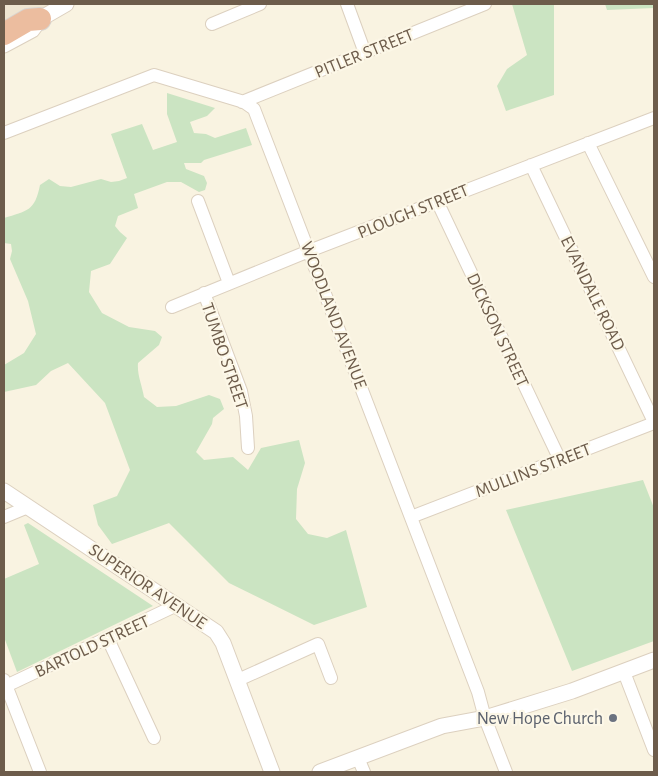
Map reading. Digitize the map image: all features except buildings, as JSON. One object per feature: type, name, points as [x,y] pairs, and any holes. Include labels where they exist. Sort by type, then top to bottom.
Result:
[{"type":"highway","points":[[4,34],[28,20],[40,19]]},
{"type":"street","points":[[4,45],[32,30],[40,19],[66,4]]},
{"type":"street","points":[[212,24],[260,4]]},
{"type":"street","points":[[347,4],[365,53]]},
{"type":"street","name":"PITLER STREET","points":[[242,102],[485,4]]},
{"type":"street","name":"WOODLAND AVENUE","points":[[4,133],[154,75],[252,106],[256,112],[478,692],[485,718],[506,772]]},
{"type":"street","name":"PLOUGH STREET","points":[[172,307],[309,251],[654,118]]},
{"type":"street","points":[[588,143],[654,277]]},
{"type":"street","name":"EVANDALE ROAD","points":[[531,164],[654,422]]},
{"type":"street","points":[[198,201],[229,283]]},
{"type":"street","name":"DICKSON STREET","points":[[437,201],[560,460]]},
{"type":"street","name":"TUMBO STREET","points":[[204,293],[241,392],[246,416],[248,448]]},
{"type":"street","name":"MULLINS STREET","points":[[411,517],[654,422]]},
{"type":"street","name":"SUPERIOR AVENUE","points":[[4,491],[216,632],[223,643],[238,680],[272,772]]},
{"type":"street","points":[[4,518],[28,507]]},
{"type":"street","name":"BARTOLD STREET","points":[[5,683],[108,639],[177,605]]},
{"type":"street","points":[[108,639],[154,738]]},
{"type":"street","points":[[238,680],[318,644],[331,678]]},
{"type":"street","points":[[320,772],[442,726],[485,718],[572,691],[654,660]]},
{"type":"street","points":[[624,672],[654,750]]},
{"type":"street","points":[[5,683],[40,772]]},
{"type":"street","points":[[358,758],[364,772]]},
{"type":"shaded area","points":[[4,4],[67,4],[4,40]]},
{"type":"green space","points":[[512,4],[554,4],[554,95],[506,111],[497,86],[507,69],[527,55]]},
{"type":"green space","points":[[605,4],[654,4],[654,8],[607,10]]},
{"type":"green space","points":[[167,93],[215,108],[207,116],[190,122],[194,133],[206,134],[215,138],[246,128],[252,145],[204,160],[201,163],[184,163],[186,169],[204,176],[207,183],[205,190],[199,192],[181,182],[167,182],[134,194],[138,208],[118,216],[115,226],[127,238],[110,264],[91,271],[89,292],[102,313],[129,327],[155,331],[162,337],[159,345],[138,363],[144,397],[157,407],[176,406],[209,395],[220,399],[224,409],[213,418],[212,424],[196,452],[204,460],[233,457],[248,470],[261,448],[299,440],[305,463],[297,489],[296,519],[308,534],[327,538],[346,530],[367,607],[314,625],[229,583],[169,523],[112,544],[98,525],[93,505],[117,496],[130,470],[105,403],[68,363],[51,371],[36,385],[4,392],[4,365],[24,353],[36,334],[28,301],[10,259],[11,244],[4,243],[4,218],[29,209],[36,200],[40,185],[49,179],[60,186],[71,187],[101,179],[111,182],[127,178],[111,134],[142,124],[153,150],[177,142],[167,114]]},
{"type":"green space","points":[[643,480],[654,508],[654,641],[572,671],[506,510]]},
{"type":"green space","points":[[28,523],[153,606],[17,672],[4,637],[4,579],[39,564],[24,525]]},
{"type":"place","name":"New Hope Church","points":[[613,718]]}]
